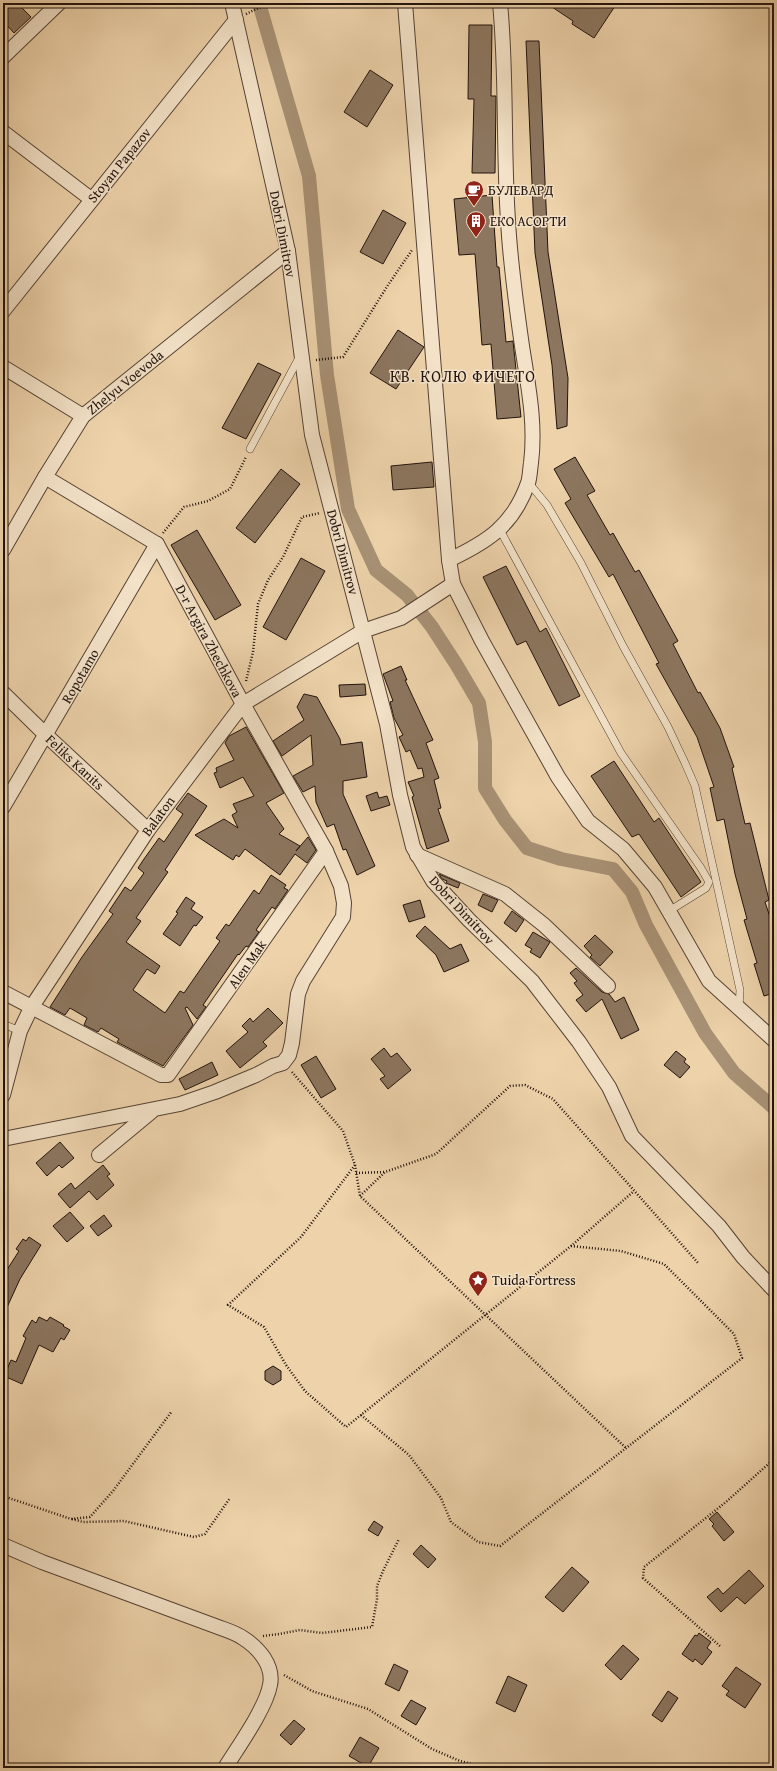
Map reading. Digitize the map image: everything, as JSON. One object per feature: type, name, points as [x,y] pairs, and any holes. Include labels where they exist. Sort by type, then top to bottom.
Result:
[{"type":"street","points":[[3,57],[59,3]]},
{"type":"street","name":"Dobri Dimitrov","points":[[232,3],[288,251],[307,356],[312,435],[387,724],[413,847],[433,882],[469,920],[532,981],[579,1042],[609,1087],[632,1136],[719,1226],[742,1257],[774,1290]]},
{"type":"street","points":[[405,3],[448,560],[454,584],[482,641],[558,777],[588,821],[623,849],[655,887],[709,981],[739,1010],[774,1040]]},
{"type":"street","points":[[448,560],[471,550],[500,530],[513,514],[528,482],[532,452],[533,418],[514,287],[508,219],[504,47],[500,3]]},
{"type":"street","name":"Stoyan Papazov","points":[[3,311],[91,199],[236,20]]},
{"type":"street","points":[[3,132],[91,199]]},
{"type":"street","name":"Zhelyu Voevoda","points":[[3,550],[45,477],[83,416],[288,251]]},
{"type":"street","points":[[3,367],[83,416]]},
{"type":"street","points":[[45,477],[157,544]]},
{"type":"street","name":"D-r Argira Zhechkova","points":[[157,544],[243,704],[326,851],[341,886],[344,903],[343,917],[303,981],[298,994],[292,1043],[289,1055],[283,1063]]},
{"type":"street","name":"Ropotamo","points":[[3,807],[157,544]]},
{"type":"street","name":"Balaton","points":[[3,1094],[20,1031],[31,1008],[148,830],[243,704],[364,632],[401,618],[454,584]]},
{"type":"street","name":"Feliks Kanits","points":[[3,693],[148,830]]},
{"type":"street","name":"Alen Mak","points":[[31,1008],[161,1075],[167,1076],[326,851]]},
{"type":"street","points":[[417,854],[505,894],[544,925],[608,986]]},
{"type":"street","points":[[3,992],[31,1008]]},
{"type":"street","points":[[3,1139],[180,1104],[215,1092],[283,1063]]},
{"type":"street","points":[[99,1154],[154,1109]]},
{"type":"street","points":[[3,1545],[42,1562],[243,1637],[262,1655],[268,1666],[271,1684],[264,1705],[225,1768]]},
{"type":"lane","points":[[250,449],[307,356]]},
{"type":"lane","points":[[528,482],[547,505],[581,563],[623,646],[668,727],[695,786],[740,990],[739,1010]]},
{"type":"lane","points":[[500,530],[621,753],[701,868],[709,882],[706,888],[669,911]]},
{"type":"lane","points":[[3,1024],[20,1031]]},
{"type":"path","points":[[236,20],[269,3]]},
{"type":"path","points":[[307,356],[343,357],[388,285],[423,235]]},
{"type":"path","points":[[157,544],[167,528],[184,507],[208,501],[230,489],[250,449]]},
{"type":"path","points":[[243,704],[253,652],[258,604],[268,580],[283,558],[302,517],[332,511]]},
{"type":"path","points":[[283,1063],[343,1131],[355,1166],[360,1196],[626,1448]]},
{"type":"path","points":[[356,1173],[385,1172],[436,1154],[510,1086],[525,1085],[540,1091],[553,1099],[698,1264]]},
{"type":"path","points":[[355,1166],[301,1237],[228,1305],[264,1327],[286,1365],[305,1392],[346,1427],[571,1246],[634,1191]]},
{"type":"path","points":[[360,1196],[385,1172]]},
{"type":"path","points":[[361,1415],[408,1455],[441,1498],[451,1522],[478,1542],[500,1546],[742,1358],[734,1334],[664,1264],[622,1251],[571,1246]]},
{"type":"path","points":[[70,1519],[90,1517],[113,1491],[172,1411]]},
{"type":"path","points":[[720,1646],[643,1578],[644,1567],[726,1502],[774,1459]]},
{"type":"path","points":[[3,1496],[83,1522],[124,1521],[194,1537],[205,1534],[230,1498]]},
{"type":"path","points":[[243,1637],[279,1634],[300,1630],[322,1633],[372,1627],[377,1599],[377,1586],[383,1571],[400,1539]]},
{"type":"path","points":[[268,1666],[312,1691],[368,1709],[432,1749],[460,1761],[487,1768]]},
{"type":"building","points":[[3,3],[17,3],[31,17],[14,33],[3,21]]},
{"type":"building","points":[[546,3],[617,3],[594,38],[572,24],[573,21]]},
{"type":"building","points":[[469,25],[492,25],[491,96],[496,96],[495,173],[472,173],[474,99],[468,99]]},
{"type":"building","points":[[526,41],[539,41],[548,252],[568,378],[567,426],[557,429],[552,365],[535,253]]},
{"type":"building","points":[[370,70],[393,85],[367,127],[344,112]]},
{"type":"building","points":[[492,195],[497,267],[499,267],[506,342],[513,341],[521,417],[497,419],[491,344],[482,345],[475,254],[459,255],[454,199]]},
{"type":"building","points":[[383,210],[406,223],[383,264],[360,252]]},
{"type":"building","points":[[398,330],[424,347],[396,389],[370,373]]},
{"type":"building","points":[[258,363],[281,374],[246,439],[222,428]]},
{"type":"building","points":[[575,457],[595,491],[587,495],[610,535],[613,533],[635,572],[639,570],[678,641],[673,644],[698,693],[700,692],[720,728],[734,767],[732,768],[745,824],[750,823],[769,900],[765,902],[774,929],[774,993],[764,996],[754,964],[757,963],[744,920],[747,919],[735,874],[724,819],[717,821],[710,788],[714,787],[697,737],[656,664],[659,663],[613,574],[609,577],[565,503],[571,499],[554,469]]},
{"type":"building","points":[[432,462],[434,487],[393,490],[391,466]]},
{"type":"building","points":[[281,469],[300,484],[255,543],[236,528]]},
{"type":"building","points":[[197,530],[241,605],[215,620],[171,545]]},
{"type":"building","points":[[301,558],[325,571],[286,640],[263,627]]},
{"type":"building","points":[[506,566],[540,632],[546,628],[580,696],[559,706],[526,641],[517,645],[483,577]]},
{"type":"building","points":[[401,666],[407,680],[405,680],[433,740],[426,743],[439,778],[434,780],[441,808],[438,809],[449,841],[427,849],[412,797],[414,796],[408,782],[424,777],[422,768],[418,769],[410,750],[406,752],[399,737],[403,735],[394,718],[390,702],[393,701],[383,674]]},
{"type":"building","points":[[365,684],[366,695],[340,697],[339,685]]},
{"type":"building","points":[[304,694],[317,697],[340,739],[341,745],[362,742],[367,777],[343,781],[343,794],[375,866],[357,875],[346,849],[343,850],[334,824],[327,827],[316,802],[315,786],[303,792],[293,776],[313,765],[311,735],[282,756],[273,741],[304,720],[297,707]]},
{"type":"building","points":[[246,727],[284,793],[266,803],[284,829],[279,834],[300,846],[296,851],[308,837],[316,850],[307,863],[295,854],[280,875],[245,849],[239,857],[236,855],[233,860],[195,835],[224,819],[238,828],[232,815],[237,812],[233,804],[254,796],[243,777],[220,788],[214,773],[217,772],[216,768],[234,760],[225,743],[229,736]]},
{"type":"building","points":[[614,761],[654,822],[659,818],[701,882],[681,897],[639,834],[632,837],[591,776]]},
{"type":"building","points":[[377,792],[379,798],[387,796],[390,805],[371,811],[366,796]]},
{"type":"building","points":[[188,793],[207,806],[165,870],[168,872],[136,918],[141,921],[126,942],[160,966],[155,974],[147,969],[133,990],[165,1013],[180,991],[184,993],[220,941],[216,938],[226,924],[229,926],[254,890],[259,894],[271,875],[286,885],[284,888],[288,890],[275,909],[272,907],[256,930],[259,932],[248,947],[246,946],[239,955],[238,954],[203,1005],[206,1007],[197,1019],[187,1007],[185,1008],[193,1025],[163,1066],[117,1042],[119,1039],[101,1028],[98,1032],[84,1025],[87,1018],[70,1008],[65,1015],[50,1007],[82,957],[113,914],[109,911],[125,887],[131,891],[144,873],[138,868],[144,859],[159,838],[164,842],[183,814],[176,809]]},
{"type":"building","points":[[439,874],[460,883],[458,888],[446,883],[447,881],[442,879]]},
{"type":"building","points":[[483,894],[498,900],[492,912],[478,905]]},
{"type":"building","points":[[186,897],[195,903],[191,909],[203,917],[196,926],[194,925],[180,946],[163,934],[178,913],[176,912]]},
{"type":"building","points":[[420,900],[425,917],[409,922],[403,905]]},
{"type":"building","points":[[512,911],[524,920],[516,932],[504,923]]},
{"type":"building","points":[[425,926],[450,949],[461,944],[469,961],[444,972],[436,955],[416,936]]},
{"type":"building","points":[[533,932],[550,942],[540,958],[530,952],[532,949],[525,945]]},
{"type":"building","points":[[595,935],[613,952],[600,966],[590,957],[592,955],[584,946]]},
{"type":"building","points":[[576,968],[602,992],[609,994],[615,1002],[624,997],[639,1030],[621,1039],[602,999],[586,1012],[576,1000],[583,995],[574,983],[577,981],[570,973]]},
{"type":"building","points":[[268,1008],[283,1023],[263,1042],[267,1046],[240,1068],[226,1051],[248,1032],[242,1026],[250,1018],[253,1022]]},
{"type":"building","points":[[384,1048],[391,1057],[397,1053],[411,1070],[388,1089],[380,1079],[385,1076],[371,1059]]},
{"type":"building","points":[[676,1051],[686,1059],[684,1062],[690,1067],[680,1078],[664,1065]]},
{"type":"building","points":[[316,1056],[336,1089],[321,1098],[301,1065]]},
{"type":"building","points":[[212,1062],[218,1075],[185,1090],[179,1079]]},
{"type":"building","points":[[60,1142],[74,1158],[62,1168],[59,1165],[47,1176],[36,1163]]},
{"type":"building","points":[[103,1165],[110,1174],[107,1176],[114,1185],[97,1200],[89,1191],[70,1208],[58,1194],[71,1183],[75,1189]]},
{"type":"building","points":[[70,1212],[84,1228],[67,1242],[53,1226]]},
{"type":"building","points":[[104,1215],[112,1226],[98,1236],[90,1226]]},
{"type":"building","points":[[29,1237],[41,1245],[20,1279],[3,1316],[3,1276],[19,1251],[16,1249],[23,1239],[26,1241]]},
{"type":"building","points":[[39,1317],[47,1321],[50,1317],[70,1330],[64,1340],[61,1338],[53,1352],[39,1345],[22,1384],[4,1376],[11,1360],[16,1362],[26,1338],[23,1336],[32,1320],[36,1323]]},
{"type":"building","points":[[273,1366],[281,1371],[281,1380],[273,1385],[265,1380],[265,1371]]},
{"type":"building","points":[[717,1512],[734,1532],[724,1541],[712,1526],[714,1524],[709,1519]]},
{"type":"building","points":[[374,1521],[383,1527],[378,1536],[368,1530]]},
{"type":"building","points":[[421,1545],[436,1559],[428,1568],[413,1554]]},
{"type":"building","points":[[572,1567],[589,1582],[563,1612],[545,1597]]},
{"type":"building","points":[[749,1570],[764,1586],[745,1604],[737,1597],[721,1612],[707,1597],[718,1588],[723,1594]]},
{"type":"building","points":[[699,1633],[711,1642],[707,1648],[712,1652],[702,1665],[695,1659],[693,1662],[682,1654],[695,1635],[697,1636]]},
{"type":"building","points":[[623,1645],[639,1659],[621,1680],[605,1665]]},
{"type":"building","points":[[394,1664],[408,1671],[399,1691],[385,1684]]},
{"type":"building","points":[[736,1667],[761,1684],[745,1708],[726,1695],[729,1691],[722,1686]]},
{"type":"building","points":[[508,1676],[527,1685],[515,1712],[496,1703]]},
{"type":"building","points":[[668,1691],[678,1698],[662,1722],[652,1715]]},
{"type":"building","points":[[411,1700],[426,1708],[416,1725],[401,1716]]},
{"type":"building","points":[[294,1720],[305,1729],[291,1745],[280,1735]]},
{"type":"building","points":[[360,1737],[379,1748],[368,1767],[349,1756]]},
{"type":"waterway","points":[[259,3],[309,176],[327,375],[348,509],[376,570],[407,595],[432,627],[479,703],[485,742],[485,788],[505,820],[527,848],[561,859],[613,869],[632,892],[646,925],[705,1033],[734,1073],[774,1108]]},
{"type":"place","name":"БУЛЕВАРД","points":[[474,207]]},
{"type":"place","name":"ЕКО АСОРТИ","points":[[476,238]]},
{"type":"place","name":"Tuida Fortress","points":[[478,1297]]},
{"type":"district","name":"КВ. КОЛЮ ФИЧЕТО","points":[[463,376]]}]
